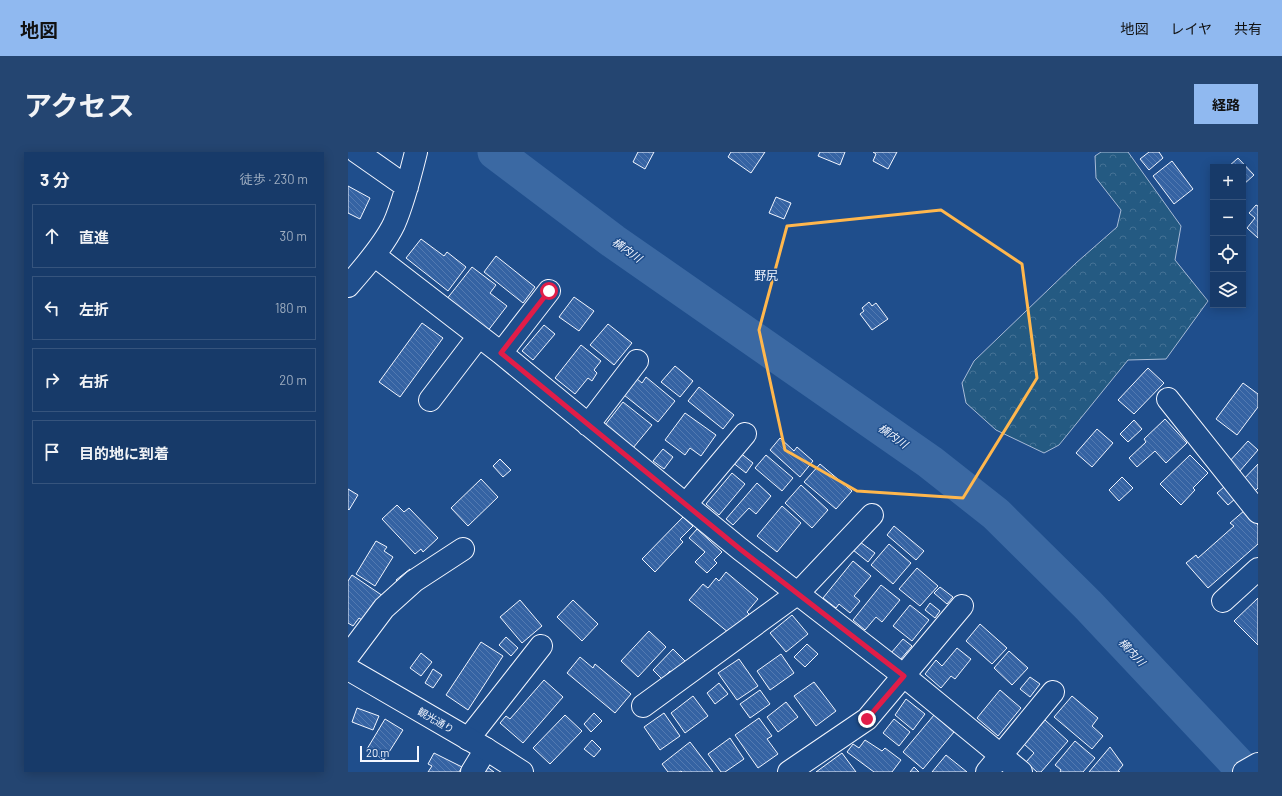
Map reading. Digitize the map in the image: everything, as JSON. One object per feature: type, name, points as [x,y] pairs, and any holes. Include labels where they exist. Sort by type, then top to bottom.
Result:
[{"type":"main road","points":[[358,152],[407,187]]},
{"type":"main road","points":[[348,286],[374,255],[394,224],[407,187],[416,152]]},
{"type":"main road","points":[[374,255],[501,353],[740,549],[904,676],[1021,772]]},
{"type":"main road","points":[[501,353],[549,291]]},
{"type":"main road","points":[[430,400],[479,336]]},
{"type":"main road","points":[[588,425],[637,361]]},
{"type":"main road","points":[[1168,399],[1258,512]]},
{"type":"main road","points":[[686,504],[745,434]]},
{"type":"main road","points":[[643,706],[798,593],[872,515]]},
{"type":"main road","points":[[348,656],[384,608],[414,581],[463,549]]},
{"type":"main road","points":[[1223,600],[1258,569]]},
{"type":"main road","points":[[789,772],[867,719],[962,606]]},
{"type":"main road","points":[[472,772],[477,744],[541,646]]},
{"type":"main road","name":"観光通り","points":[[348,669],[522,772]]},
{"type":"main road","points":[[987,772],[1053,692]]},
{"type":"main road","points":[[1244,772],[1258,764]]},
{"type":"highlighted area","points":[[941,210],[1022,264],[1037,378],[963,498],[857,491],[785,450],[759,330],[787,226]]},
{"type":"green space","points":[[1101,152],[1128,152],[1181,226],[1175,260],[1208,301],[1166,359],[1128,360],[1059,445],[1044,453],[996,430],[966,403],[962,383],[974,361],[1076,263],[1117,227],[1121,210],[1096,178],[1095,156]]},
{"type":"building","points":[[638,152],[654,152],[645,169],[633,162]]},
{"type":"building","points":[[731,152],[765,152],[751,173],[728,157]]},
{"type":"building","points":[[820,152],[845,152],[840,165],[818,156]]},
{"type":"building","points":[[873,152],[897,152],[888,169],[873,161],[876,154]]},
{"type":"building","points":[[1149,152],[1159,152],[1163,158],[1149,170],[1140,159]]},
{"type":"building","points":[[1238,158],[1244,164],[1231,164]]},
{"type":"building","points":[[1172,161],[1193,189],[1174,204],[1153,176]]},
{"type":"building","points":[[1246,166],[1254,175],[1246,182]]},
{"type":"building","points":[[348,186],[370,198],[360,219],[348,213]]},
{"type":"building","points":[[776,197],[791,203],[784,219],[769,213]]},
{"type":"building","points":[[1256,205],[1258,206],[1258,238],[1247,228],[1255,218],[1249,213]]},
{"type":"building","points":[[421,239],[444,256],[447,252],[466,267],[448,291],[406,258]]},
{"type":"building","points":[[496,256],[535,287],[523,303],[484,272]]},
{"type":"building","points":[[472,267],[496,285],[490,293],[507,306],[487,332],[446,300]]},
{"type":"building","points":[[574,297],[594,311],[579,331],[559,317]]},
{"type":"building","points":[[869,302],[872,306],[876,303],[888,319],[872,330],[860,314],[864,311],[862,308]]},
{"type":"building","points":[[422,323],[443,338],[400,397],[379,382]]},
{"type":"building","points":[[608,324],[632,343],[614,365],[590,345]]},
{"type":"building","points":[[544,325],[555,334],[533,360],[522,351]]},
{"type":"building","points":[[581,345],[601,361],[594,370],[597,373],[592,381],[588,378],[575,394],[555,378]]},
{"type":"building","points":[[675,366],[693,381],[680,397],[661,382]]},
{"type":"building","points":[[1148,368],[1164,383],[1134,414],[1118,400]]},
{"type":"building","points":[[646,377],[675,401],[658,422],[624,395],[637,379],[642,383]]},
{"type":"building","points":[[1243,383],[1258,394],[1258,407],[1237,435],[1216,419]]},
{"type":"building","points":[[699,387],[734,415],[723,429],[688,401]]},
{"type":"building","points":[[623,402],[652,425],[633,448],[605,425]]},
{"type":"building","points":[[685,413],[716,435],[701,456],[690,448],[685,455],[665,440]]},
{"type":"building","points":[[1165,419],[1187,443],[1166,463],[1155,451],[1137,467],[1129,458],[1146,442],[1144,439]]},
{"type":"building","points":[[1134,420],[1142,429],[1128,442],[1120,434]]},
{"type":"building","points":[[1097,429],[1113,443],[1092,467],[1076,453]]},
{"type":"building","points":[[780,438],[794,451],[797,447],[813,461],[800,477],[770,450]]},
{"type":"building","points":[[1248,441],[1258,450],[1239,472],[1228,463]]},
{"type":"building","points":[[663,449],[673,457],[664,469],[653,461]]},
{"type":"building","points":[[739,452],[753,463],[746,473],[732,462]]},
{"type":"building","points":[[766,455],[793,478],[782,491],[755,468]]},
{"type":"building","points":[[1190,455],[1208,473],[1193,488],[1195,490],[1181,505],[1160,484]]},
{"type":"building","points":[[500,459],[511,470],[503,477],[493,466]]},
{"type":"building","points":[[820,464],[852,491],[836,509],[804,482]]},
{"type":"building","points":[[1258,464],[1258,488],[1253,493],[1241,482]]},
{"type":"building","points":[[732,473],[745,484],[719,515],[706,504]]},
{"type":"building","points":[[1122,477],[1133,488],[1119,501],[1109,490]]},
{"type":"building","points":[[481,479],[498,497],[468,526],[451,508]]},
{"type":"building","points":[[757,483],[771,496],[756,514],[749,508],[733,525],[726,519]]},
{"type":"building","points":[[801,485],[828,510],[812,528],[785,503]]},
{"type":"building","points":[[1224,487],[1235,499],[1228,505],[1217,493]]},
{"type":"building","points":[[348,489],[358,495],[349,510],[348,509]]},
{"type":"building","points":[[397,505],[404,512],[409,508],[438,538],[423,552],[421,549],[415,554],[382,519]]},
{"type":"building","points":[[782,506],[801,523],[777,552],[757,536]]},
{"type":"building","points":[[1245,510],[1258,525],[1258,544],[1208,588],[1186,563],[1196,555],[1198,558],[1234,526],[1230,523]]},
{"type":"building","points":[[683,517],[693,526],[680,539],[683,542],[655,572],[642,559]]},
{"type":"building","points":[[894,526],[924,551],[916,560],[887,535]]},
{"type":"building","points":[[697,529],[722,552],[714,560],[717,563],[707,573],[695,562],[705,552],[689,538]]},
{"type":"building","points":[[376,541],[387,547],[384,551],[393,557],[375,586],[356,574]]},
{"type":"building","points":[[860,542],[875,553],[868,562],[853,550]]},
{"type":"building","points":[[889,544],[911,563],[893,584],[871,565]]},
{"type":"building","points":[[853,561],[871,576],[854,596],[860,601],[850,613],[839,604],[836,608],[823,598]]},
{"type":"building","points":[[917,568],[938,586],[920,606],[899,589]]},
{"type":"building","points":[[410,569],[414,575],[401,586],[396,580]]},
{"type":"building","points":[[726,572],[758,599],[747,612],[749,614],[739,627],[736,624],[729,633],[689,600],[703,584],[708,588],[716,578],[719,581]]},
{"type":"building","points":[[352,575],[383,596],[365,622],[359,618],[353,626],[348,623],[348,581]]},
{"type":"building","points":[[881,585],[900,600],[882,622],[876,617],[865,630],[853,620]]},
{"type":"building","points":[[940,587],[953,597],[947,604],[934,593]]},
{"type":"building","points":[[1258,598],[1258,645],[1234,621]]},
{"type":"building","points":[[520,600],[542,626],[522,643],[500,617]]},
{"type":"building","points":[[573,600],[598,624],[582,641],[557,617]]},
{"type":"building","points":[[930,603],[940,611],[935,618],[925,610]]},
{"type":"building","points":[[910,605],[929,620],[912,641],[893,626]]},
{"type":"building","points":[[792,615],[808,634],[786,652],[770,633]]},
{"type":"building","points":[[980,624],[1007,648],[992,664],[966,641]]},
{"type":"building","points":[[649,631],[666,647],[638,677],[621,661]]},
{"type":"building","points":[[506,637],[518,648],[511,656],[499,645]]},
{"type":"building","points":[[903,639],[912,646],[900,660],[891,653]]},
{"type":"building","points":[[481,642],[503,656],[468,710],[446,695]]},
{"type":"building","points":[[807,644],[818,654],[805,667],[794,657]]},
{"type":"building","points":[[957,648],[971,659],[955,679],[951,676],[941,688],[925,674],[936,660],[942,666]]},
{"type":"building","points":[[673,649],[685,661],[673,673],[670,671],[662,679],[653,670]]},
{"type":"building","points":[[1009,651],[1028,668],[1012,685],[994,668]]},
{"type":"building","points":[[421,653],[432,662],[421,676],[410,668]]},
{"type":"building","points":[[781,654],[794,673],[770,690],[757,671]]},
{"type":"building","points":[[580,657],[593,668],[595,664],[631,694],[615,713],[567,673]]},
{"type":"building","points":[[739,659],[758,686],[737,700],[718,673]]},
{"type":"building","points":[[433,669],[442,675],[433,688],[425,683]]},
{"type":"building","points":[[1030,677],[1040,684],[1030,697],[1020,689]]},
{"type":"building","points":[[544,680],[563,697],[523,743],[500,723],[506,716],[510,719]]},
{"type":"building","points":[[814,682],[836,711],[816,726],[794,696]]},
{"type":"building","points":[[719,683],[728,694],[715,704],[707,693]]},
{"type":"building","points":[[760,690],[770,704],[750,718],[740,704]]},
{"type":"building","points":[[1000,690],[1021,708],[998,736],[977,718]]},
{"type":"building","points":[[693,696],[708,716],[685,733],[671,713]]},
{"type":"building","points":[[1072,696],[1098,718],[1092,726],[1103,736],[1092,749],[1054,717]]},
{"type":"building","points":[[906,699],[925,714],[913,730],[895,715]]},
{"type":"building","points":[[786,702],[798,717],[778,732],[767,717]]},
{"type":"building","points":[[357,708],[379,716],[373,730],[352,722]]},
{"type":"building","points":[[594,713],[602,721],[591,732],[584,724]]},
{"type":"building","points":[[664,713],[680,736],[660,750],[644,727]]},
{"type":"building","points":[[565,715],[582,731],[550,764],[533,748]]},
{"type":"building","points":[[934,715],[954,732],[923,769],[903,752]]},
{"type":"building","points":[[759,718],[772,736],[767,739],[778,754],[758,768],[735,735]]},
{"type":"building","points":[[385,719],[403,730],[384,760],[367,749]]},
{"type":"building","points":[[894,719],[910,732],[899,746],[883,733]]},
{"type":"building","points":[[1045,720],[1068,741],[1041,772],[1037,772],[1026,762],[1034,753],[1024,744]]},
{"type":"building","points":[[730,738],[744,759],[725,772],[721,772],[708,754]]},
{"type":"building","points":[[592,740],[601,749],[594,757],[584,749]]},
{"type":"building","points":[[865,740],[882,751],[885,748],[901,760],[892,772],[874,772],[847,752],[853,744],[859,748]]},
{"type":"building","points":[[1075,741],[1095,758],[1083,772],[1060,772],[1061,770],[1055,765]]},
{"type":"building","points":[[690,742],[713,772],[668,772],[662,764]]},
{"type":"building","points":[[1110,747],[1123,765],[1118,771],[1120,772],[1089,772]]},
{"type":"building","points":[[434,753],[462,767],[459,772],[428,772],[432,766],[428,764]]},
{"type":"building","points":[[842,753],[856,772],[816,772]]},
{"type":"building","points":[[946,755],[967,772],[932,772]]},
{"type":"building","points":[[486,766],[494,772],[481,772]]},
{"type":"building","points":[[914,767],[919,772],[910,772]]},
{"type":"waterway","name":"横内川","points":[[495,152],[613,241],[930,462],[996,514],[1088,605],[1245,772]]},
{"type":"district","name":"野尻","points":[[766,276]]},
{"type":"route","points":[[549,291],[501,353],[740,549],[904,676],[867,719]]}]
